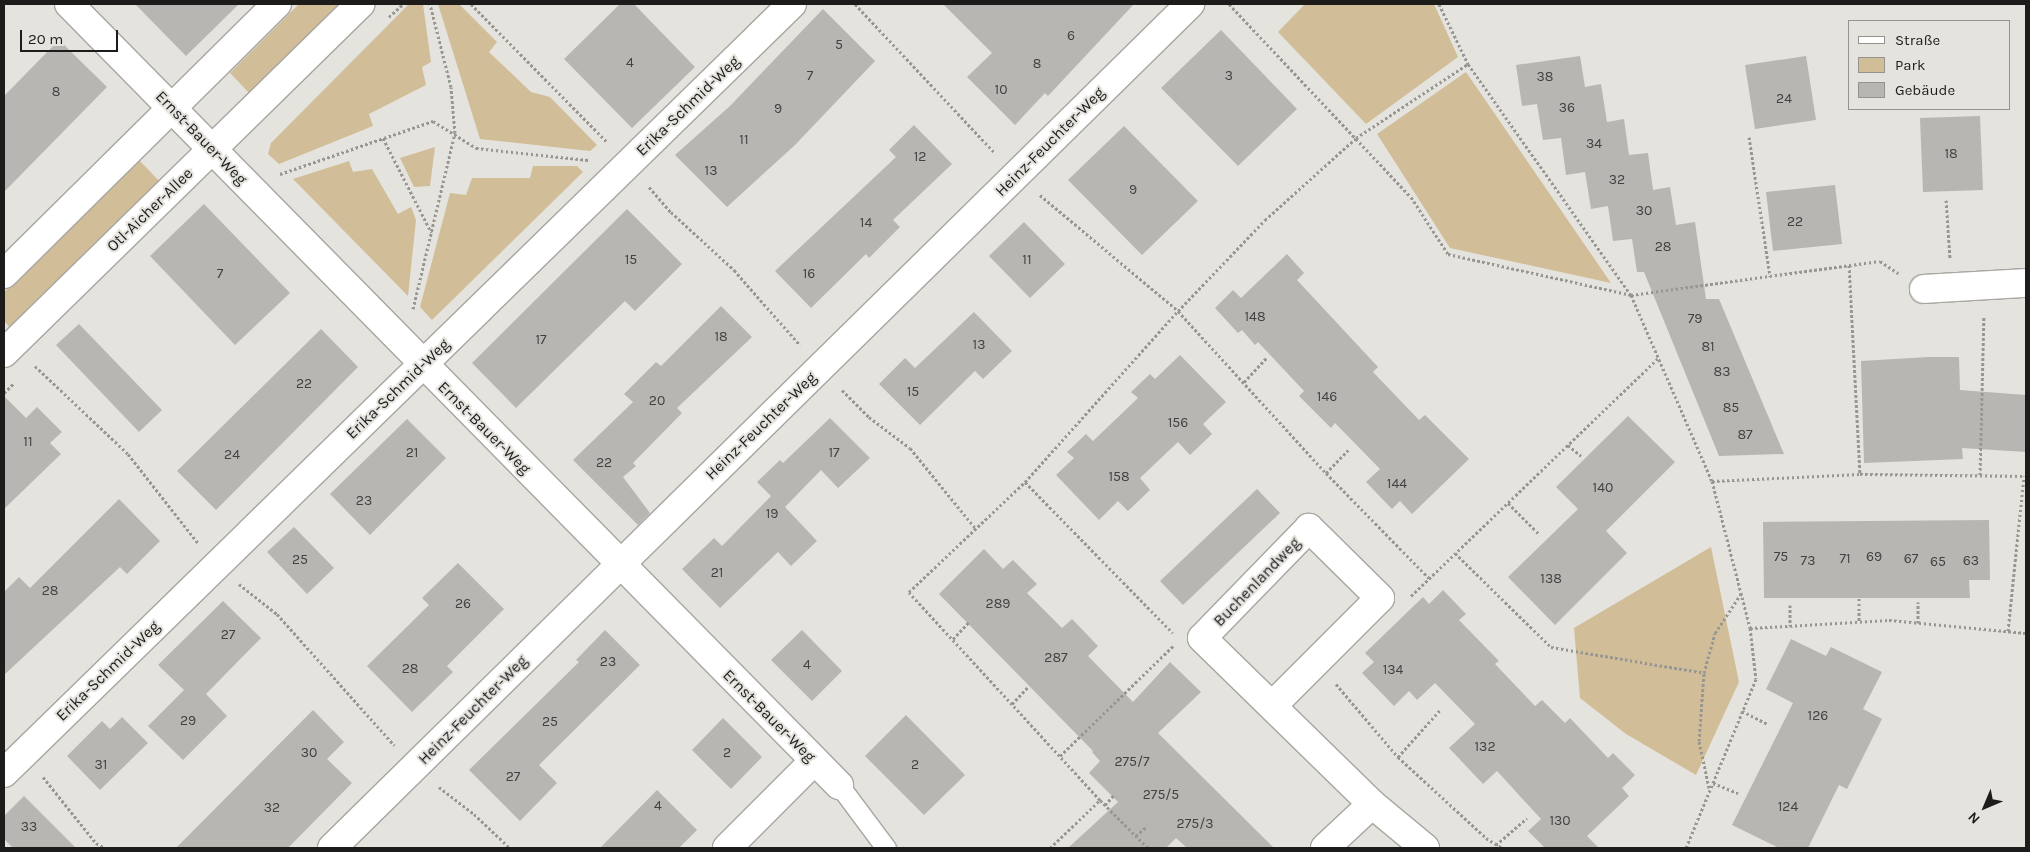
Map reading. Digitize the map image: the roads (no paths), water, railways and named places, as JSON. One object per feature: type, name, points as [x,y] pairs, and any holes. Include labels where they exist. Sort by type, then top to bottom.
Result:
[{"type":"street","name":"Ernst-Bauer-Weg","points":[[69,4],[813,762],[838,785]]},
{"type":"street","points":[[4,274],[277,4]]},
{"type":"street","name":"Otl-Aicher-Allee","points":[[9,348],[361,4]]},
{"type":"street","name":"Erika-Schmid-Weg","points":[[4,773],[792,4]]},
{"type":"street","name":"Heinz-Feuchter-Weg","points":[[332,848],[1190,4]]},
{"type":"street","points":[[1924,289],[2026,283]]},
{"type":"street","name":"Buchenlandweg","points":[[1273,705],[1380,598],[1309,528],[1202,638],[1273,705],[1372,804],[1425,848]]},
{"type":"street","points":[[727,848],[813,762]]},
{"type":"street","points":[[1325,848],[1372,804]]},
{"type":"lane","points":[[838,785],[886,848]]}]
